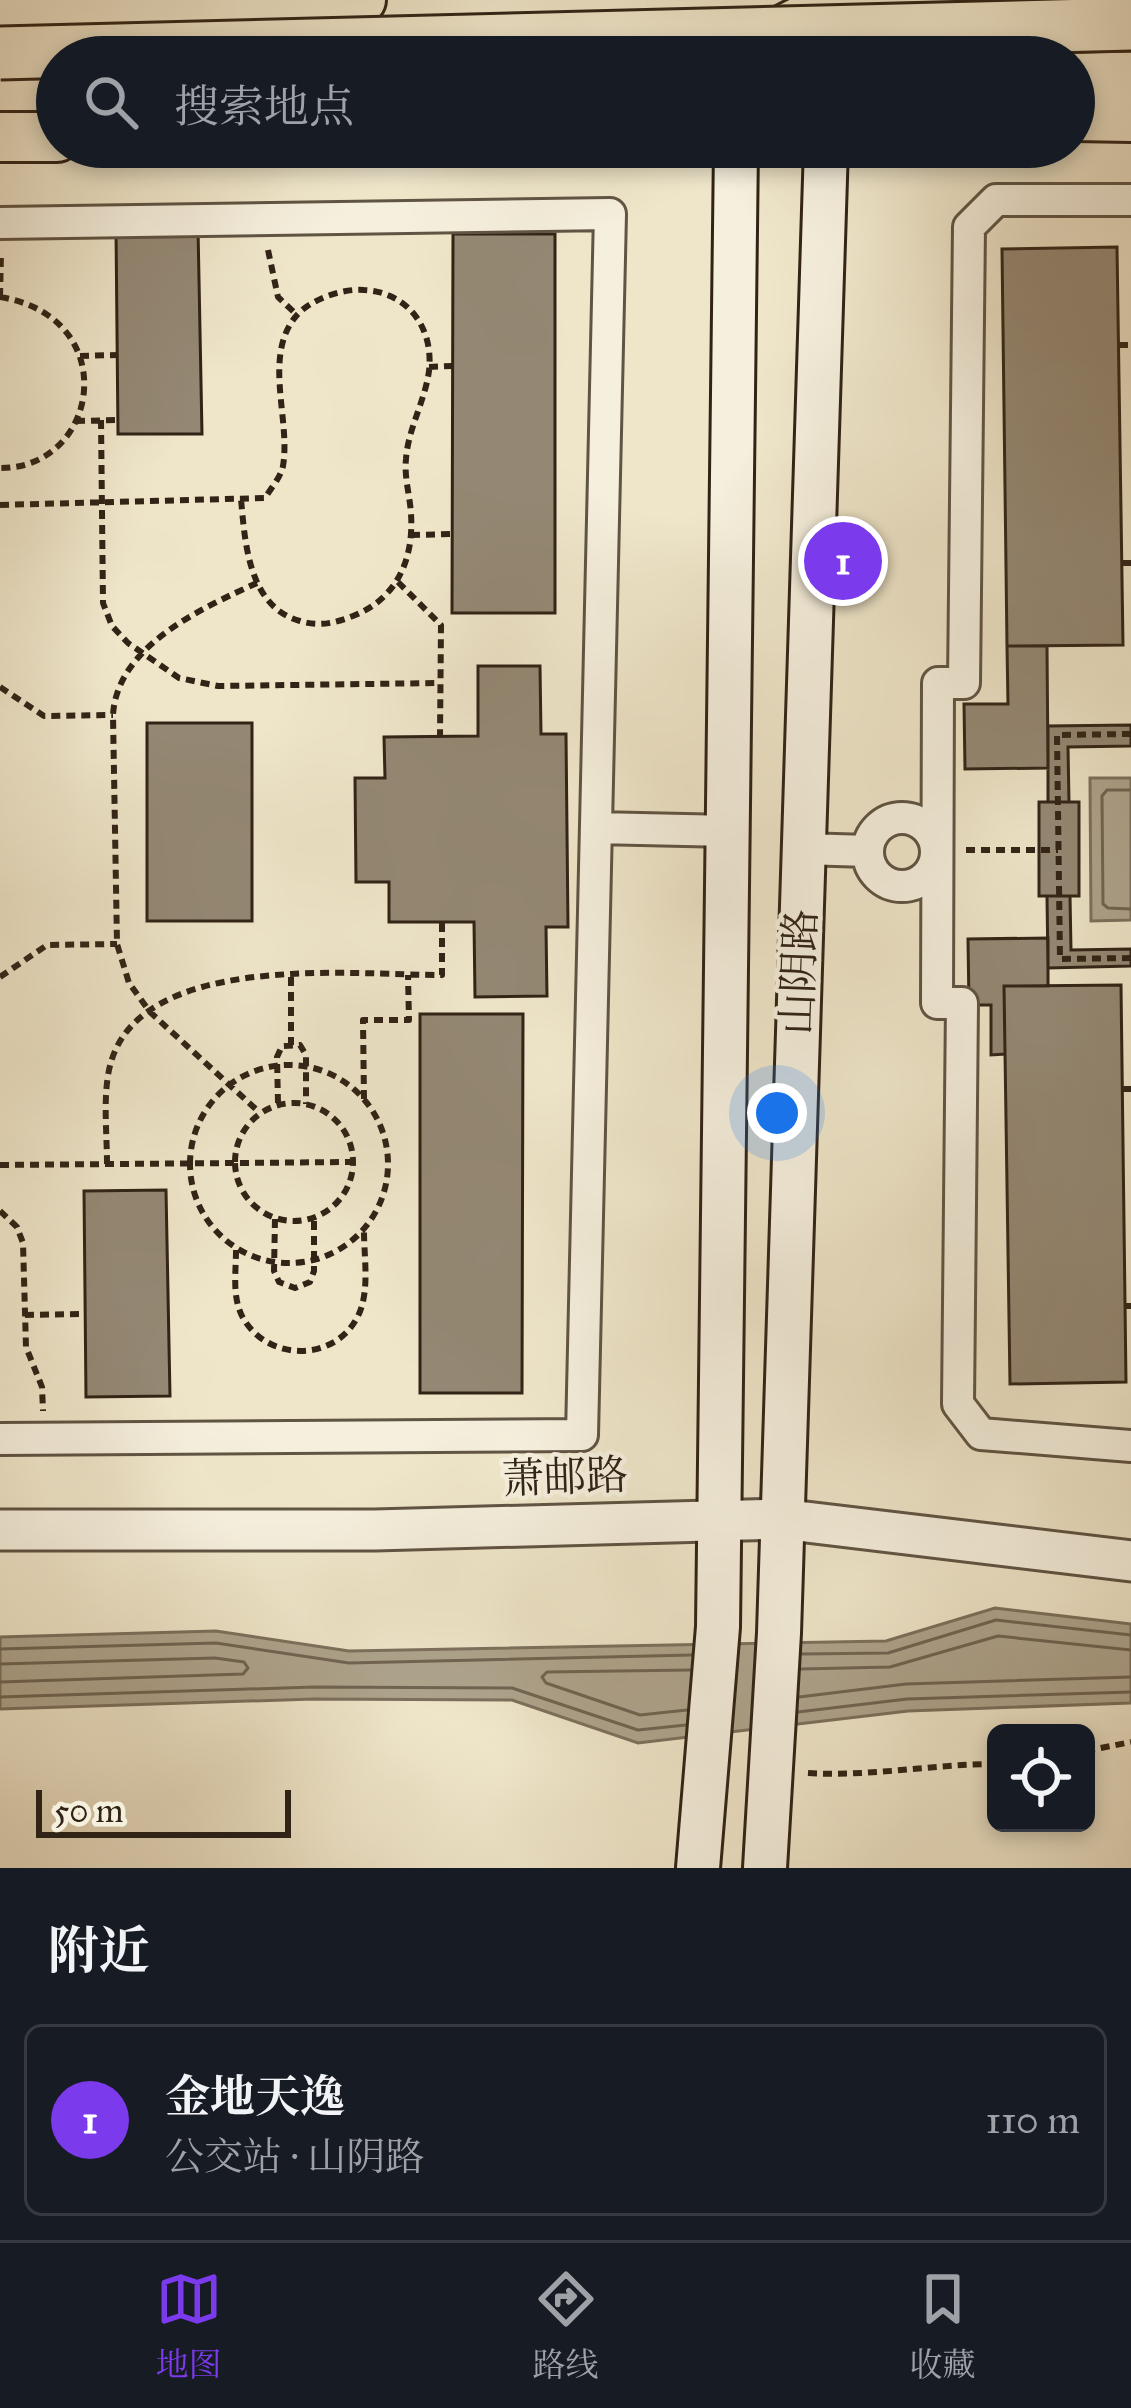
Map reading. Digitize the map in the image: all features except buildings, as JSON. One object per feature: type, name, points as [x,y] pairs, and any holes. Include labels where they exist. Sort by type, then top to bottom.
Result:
[{"type":"highway","points":[[663,36],[1131,24]]},
{"type":"highway","points":[[0,53],[36,52]]},
{"type":"highway","points":[[0,77],[36,78]]},
{"type":"highway","points":[[1095,79],[1131,78]]},
{"type":"main road","points":[[0,15],[361,0]]},
{"type":"main road","points":[[736,36],[739,0]]},
{"type":"main road","points":[[771,36],[834,2],[999,0]]},
{"type":"main road","points":[[832,36],[834,2]]},
{"type":"main road","points":[[1095,116],[1131,117]]},
{"type":"main road","points":[[0,137],[36,137]]},
{"type":"main road","name":"山阴路","points":[[698,1868],[718,1627],[736,168]]},
{"type":"main road","name":"山阴路","points":[[765,1868],[779,1633],[825,168]]},
{"type":"street","points":[[1131,200],[996,200],[969,227],[964,683],[938,683],[937,850],[937,1003],[962,1003],[958,1404],[981,1435],[1131,1446]]},
{"type":"street","points":[[0,223],[610,214],[582,1436],[0,1439]]},
{"type":"street","points":[[902,816],[929,830],[937,850],[931,871],[914,884],[902,886],[874,872],[868,851],[869,840],[882,823],[902,816]]},
{"type":"street","points":[[596,828],[729,831]]},
{"type":"street","points":[[803,849],[868,851]]},
{"type":"street","name":"萧邮路","points":[[0,1530],[374,1530],[782,1519],[1131,1561]]},
{"type":"path","points":[[261,219],[278,297],[297,315]]},
{"type":"path","points":[[0,223],[0,297],[29,302],[55,317],[74,340],[84,394],[76,421],[61,443],[39,460],[0,468]]},
{"type":"path","points":[[0,505],[266,498],[284,469],[280,352],[297,315],[351,289],[384,291],[410,305],[421,322],[429,367],[406,460],[411,548],[398,582],[380,603],[331,624],[303,622],[277,612],[257,583],[245,548],[241,499]]},
{"type":"path","points":[[1119,345],[1131,345]]},
{"type":"path","points":[[80,356],[118,355]]},
{"type":"path","points":[[429,367],[452,366]]},
{"type":"path","points":[[101,420],[103,603],[112,626],[143,655],[179,678],[218,686],[440,683]]},
{"type":"path","points":[[76,421],[118,420]]},
{"type":"path","points":[[411,535],[452,534]]},
{"type":"path","points":[[398,582],[441,625],[440,737]]},
{"type":"path","points":[[257,583],[205,606],[160,634],[115,693],[113,715],[117,944],[129,983],[150,1012],[259,1112]]},
{"type":"path","points":[[0,687],[44,716],[113,715]]},
{"type":"path","points":[[1131,734],[1057,735],[1060,959],[1131,958]]},
{"type":"path","points":[[937,850],[1058,850]]},
{"type":"path","points":[[107,1164],[108,1071],[121,1038],[150,1012],[189,988],[245,975],[442,975],[442,922]]},
{"type":"path","points":[[0,977],[47,945],[117,944]]},
{"type":"path","points":[[291,975],[291,1045]]},
{"type":"path","points":[[364,1099],[363,1020],[410,1020],[408,975]]},
{"type":"path","points":[[278,1103],[282,1046],[300,1045],[307,1055],[307,1104]]},
{"type":"path","points":[[307,1067],[349,1084],[364,1099],[385,1135],[389,1169],[382,1202],[364,1231],[338,1252],[314,1260],[274,1263],[236,1248],[214,1230],[196,1200],[190,1163],[194,1136],[208,1107],[229,1085],[258,1069],[307,1067]]},
{"type":"path","points":[[278,1103],[307,1104],[336,1119],[347,1136],[352,1162],[344,1194],[314,1218],[275,1219],[244,1196],[234,1162],[238,1140],[259,1112],[278,1103]]},
{"type":"path","points":[[0,1165],[352,1162]]},
{"type":"path","points":[[0,1211],[17,1227],[23,1243],[26,1347],[42,1387],[44,1438]]},
{"type":"path","points":[[275,1219],[274,1263],[279,1282],[295,1288],[310,1282],[314,1218]]},
{"type":"path","points":[[236,1248],[236,1298],[254,1333],[290,1352],[310,1352],[329,1346],[358,1318],[364,1298],[364,1231]]},
{"type":"path","points":[[25,1315],[86,1314]]},
{"type":"path","points":[[1095,1749],[1131,1742]]},
{"type":"path","points":[[773,1753],[876,1773],[946,1764],[987,1765]]},
{"type":"water","points":[[1090,778],[1131,778],[1131,920],[1091,921]]},
{"type":"water","points":[[995,1608],[1131,1624],[1131,1703],[908,1711],[638,1743],[512,1700],[314,1699],[0,1709],[0,1637],[216,1631],[349,1651],[886,1641]]},
{"type":"place","name":"金地天逸","points":[[843,561]]}]
